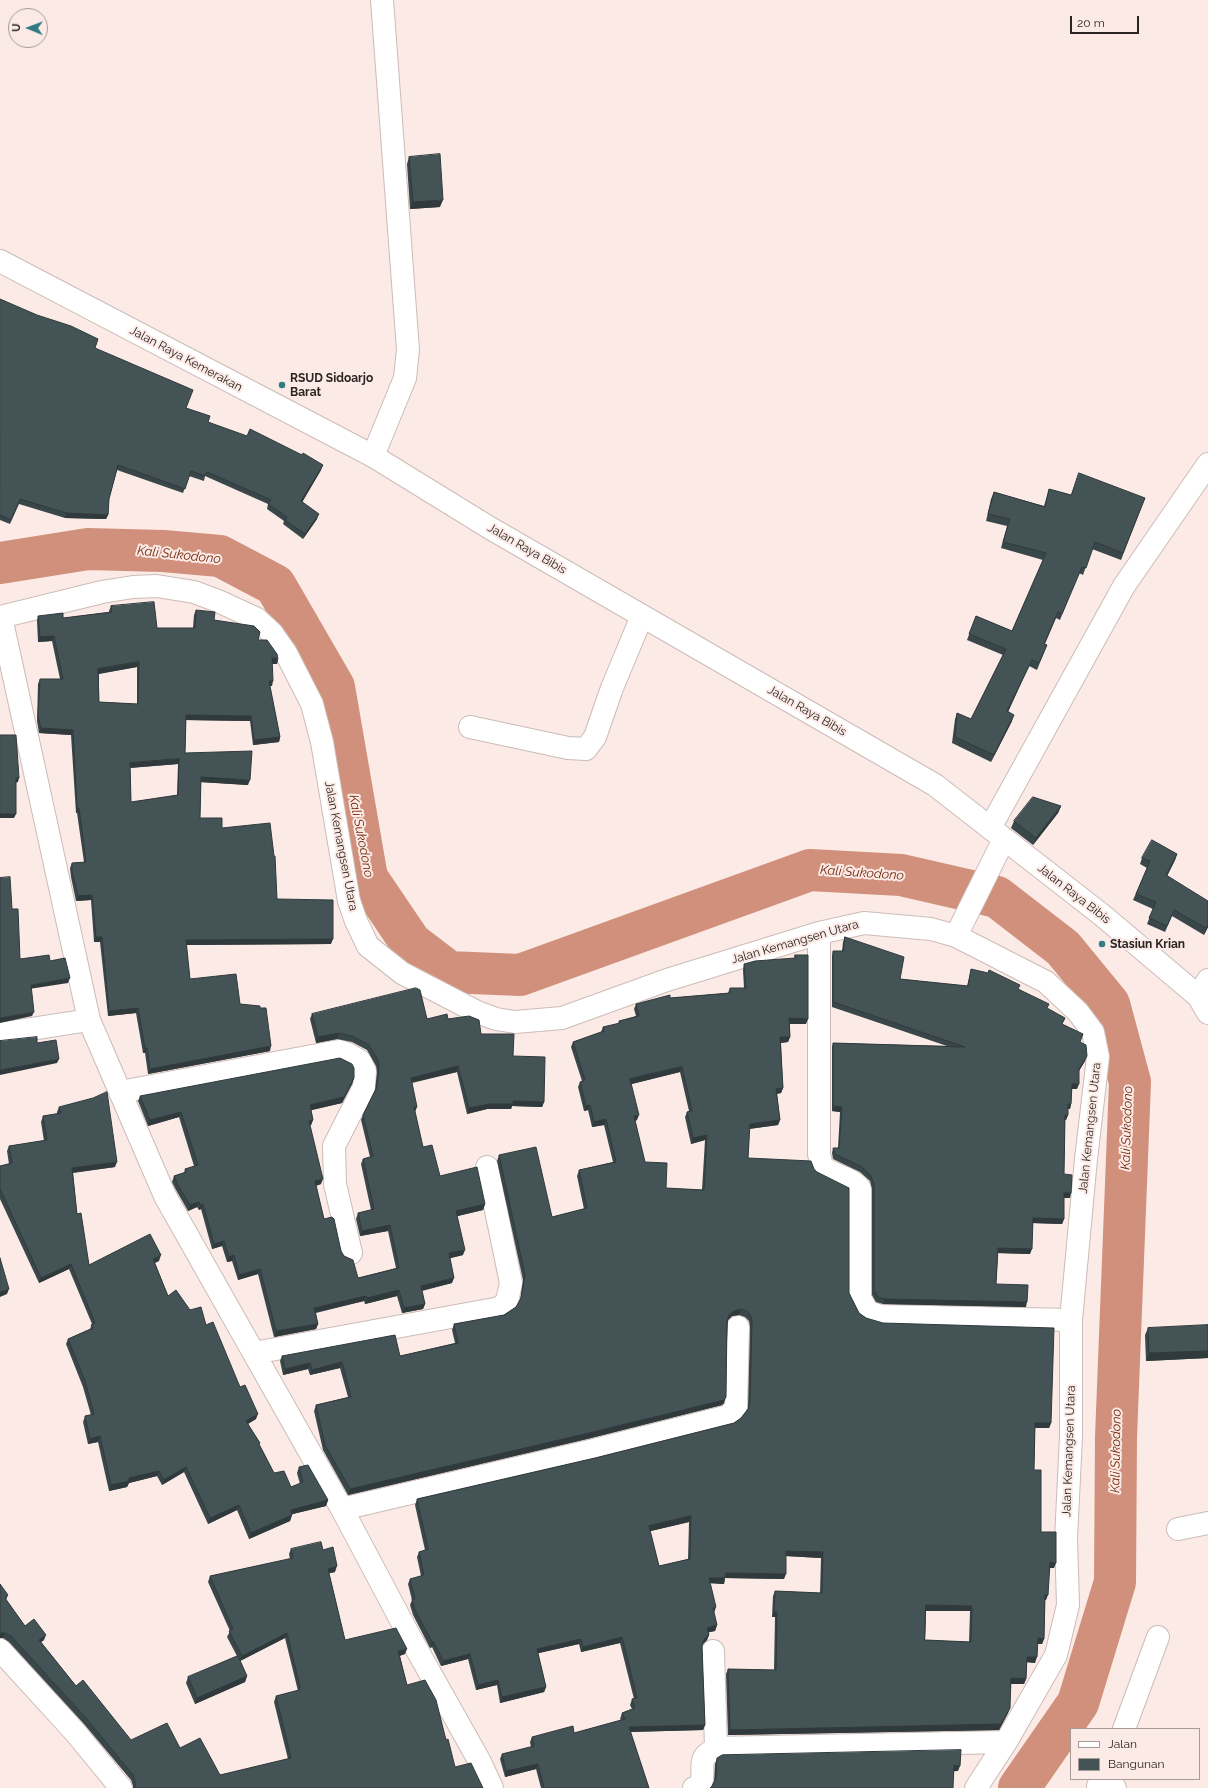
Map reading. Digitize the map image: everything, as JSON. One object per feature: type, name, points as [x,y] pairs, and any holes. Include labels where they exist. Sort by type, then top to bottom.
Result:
[{"type":"street","points":[[372,456],[405,378],[408,350],[382,0]]},
{"type":"street","name":"Jalan Raya Kemerakan","points":[[0,261],[372,456]]},
{"type":"street","name":"Jalan Raya Bibis","points":[[372,456],[490,528],[935,786],[1102,914],[1205,996]]},
{"type":"street","points":[[959,931],[984,876],[997,833],[1124,586],[1208,464]]},
{"type":"street","name":"Jalan Kemangsen Utara","points":[[0,617],[60,601],[133,587],[157,586],[194,592],[257,619],[272,633],[286,653],[312,704],[322,742],[349,901],[356,921],[368,946],[402,973],[477,1012],[496,1019],[515,1022],[562,1018],[667,980],[819,932],[864,923],[959,931],[1046,982],[1078,1012],[1093,1032],[1098,1057],[1086,1159],[1071,1320],[1071,1436],[1066,1538],[1068,1605],[1056,1655],[1006,1742],[976,1788]]},
{"type":"street","points":[[470,726],[568,748],[586,749],[595,738],[612,688],[642,616]]},
{"type":"street","points":[[0,617],[89,1020],[165,1196],[342,1509],[412,1641],[480,1762],[492,1788]]},
{"type":"street","points":[[819,932],[819,1154],[822,1166],[830,1172],[856,1183],[860,1189],[860,1298],[868,1312],[881,1316],[1071,1320]]},
{"type":"street","points":[[0,1034],[89,1020]]},
{"type":"street","points":[[120,1092],[339,1051],[360,1061],[365,1071],[364,1087],[334,1146],[335,1184],[351,1253]]},
{"type":"street","points":[[254,1353],[500,1308],[507,1301],[511,1283],[487,1167]]},
{"type":"street","points":[[342,1509],[590,1451],[729,1416],[736,1407],[738,1327]]},
{"type":"street","points":[[1178,1529],[1208,1523]]},
{"type":"street","points":[[1124,1728],[1158,1637]]},
{"type":"street","points":[[0,1650],[75,1732],[120,1788]]},
{"type":"street","points":[[713,1651],[716,1748]]},
{"type":"street","points":[[694,1788],[698,1787],[702,1782],[703,1760],[707,1754],[716,1748],[1006,1742]]},
{"type":"building","points":[[440,154],[443,200],[413,202],[409,157]]},
{"type":"building","points":[[0,299],[37,315],[71,326],[98,339],[95,348],[193,390],[186,408],[210,416],[208,422],[247,436],[250,429],[302,455],[303,453],[323,465],[301,501],[319,514],[305,534],[285,520],[287,517],[268,504],[271,500],[207,472],[205,476],[191,471],[185,489],[118,465],[109,499],[108,515],[66,513],[20,499],[11,520],[0,515]]},
{"type":"building","points":[[1079,473],[1145,498],[1123,553],[1095,542],[1086,568],[1082,567],[1062,614],[1058,612],[1044,644],[1047,645],[1039,663],[1032,660],[1007,711],[1014,715],[994,755],[955,737],[957,713],[971,719],[1006,649],[969,634],[976,616],[1012,631],[1046,553],[1003,542],[1010,519],[988,514],[994,492],[1045,507],[1049,489],[1071,495]]},
{"type":"building","points":[[154,602],[157,628],[195,628],[196,610],[215,612],[214,620],[254,626],[260,632],[258,640],[267,640],[277,654],[278,659],[272,658],[273,681],[269,681],[280,737],[254,740],[251,716],[186,715],[185,753],[252,751],[250,780],[201,777],[200,818],[222,818],[222,828],[270,823],[275,856],[277,899],[333,900],[333,939],[186,940],[190,979],[236,974],[240,1004],[266,1008],[271,1046],[150,1069],[138,1008],[109,1011],[102,937],[96,937],[92,895],[78,896],[72,872],[72,863],[86,862],[79,808],[77,808],[73,730],[41,728],[38,716],[40,679],[63,679],[54,636],[40,637],[38,616],[63,613],[63,618],[112,612],[111,606]],"holes":[[[139,662],[138,704],[99,702],[98,669]],[[179,759],[178,795],[131,802],[130,763]]]},
{"type":"building","points":[[0,735],[16,735],[19,778],[16,778],[16,814],[0,814]]},
{"type":"building","points":[[1033,797],[1061,806],[1036,838],[1014,821]]},
{"type":"building","points":[[1152,840],[1177,854],[1166,875],[1208,901],[1208,925],[1206,928],[1174,910],[1167,926],[1149,918],[1156,902],[1136,894],[1150,861],[1142,858]]},
{"type":"building","points":[[10,877],[12,909],[18,909],[20,959],[49,955],[50,961],[65,958],[70,978],[31,985],[34,1012],[0,1018],[0,878]]},
{"type":"building","points":[[845,937],[904,957],[900,979],[968,986],[971,969],[988,973],[989,970],[1020,985],[1018,989],[1049,1004],[1047,1008],[1065,1018],[1062,1024],[1083,1034],[1080,1042],[1086,1045],[1087,1056],[1079,1069],[1079,1084],[1072,1084],[1071,1104],[1068,1104],[1068,1115],[1065,1115],[1064,1174],[1072,1175],[1071,1193],[1064,1193],[1064,1219],[1033,1218],[1032,1249],[998,1248],[996,1284],[1028,1285],[1027,1302],[885,1299],[878,1297],[874,1290],[874,1184],[871,1176],[862,1167],[835,1154],[833,1148],[839,1148],[842,1107],[833,1106],[833,1043],[965,1047],[833,1002],[833,951],[843,951]]},
{"type":"building","points":[[795,955],[808,955],[808,1019],[789,1018],[790,1037],[780,1037],[783,1088],[776,1089],[780,1120],[750,1124],[748,1158],[811,1161],[817,1172],[849,1188],[849,1293],[859,1313],[866,1318],[883,1323],[1054,1328],[1051,1423],[1035,1423],[1034,1470],[1041,1470],[1041,1532],[1056,1532],[1056,1563],[1050,1562],[1048,1595],[1045,1595],[1044,1639],[1038,1638],[1037,1657],[1027,1657],[1026,1679],[1011,1678],[1010,1708],[1001,1724],[730,1730],[728,1669],[776,1670],[777,1612],[774,1612],[775,1591],[822,1593],[823,1552],[786,1551],[786,1574],[726,1573],[725,1578],[709,1578],[716,1607],[713,1608],[717,1625],[707,1628],[709,1635],[704,1639],[702,1646],[705,1725],[629,1727],[649,1788],[544,1788],[538,1764],[506,1771],[502,1754],[534,1746],[532,1737],[573,1726],[574,1733],[625,1719],[622,1713],[635,1708],[632,1699],[637,1698],[622,1637],[583,1647],[581,1639],[537,1649],[546,1687],[502,1697],[498,1680],[478,1685],[470,1654],[443,1661],[434,1642],[432,1642],[415,1610],[412,1599],[415,1599],[410,1579],[424,1575],[419,1552],[428,1549],[417,1499],[595,1458],[734,1423],[741,1418],[748,1409],[750,1402],[751,1316],[747,1311],[741,1309],[734,1311],[729,1315],[727,1321],[726,1397],[724,1400],[350,1489],[325,1445],[316,1405],[351,1397],[342,1362],[312,1370],[310,1363],[285,1369],[282,1356],[395,1335],[400,1356],[458,1343],[454,1324],[504,1315],[516,1307],[521,1298],[525,1275],[499,1155],[536,1147],[552,1217],[587,1208],[579,1170],[616,1162],[606,1119],[594,1122],[590,1105],[586,1106],[580,1082],[585,1080],[573,1042],[604,1031],[603,1027],[639,1016],[636,1004],[670,995],[670,998],[730,993],[730,988],[746,988],[744,964],[755,961],[795,958]],"holes":[[[682,1067],[692,1111],[687,1112],[693,1138],[707,1135],[704,1190],[666,1188],[667,1163],[645,1162],[634,1116],[639,1115],[630,1079]],[[691,1516],[690,1559],[659,1566],[649,1526]],[[926,1605],[972,1606],[971,1642],[925,1640]]]},
{"type":"building","points":[[416,988],[420,990],[427,1019],[447,1014],[448,1019],[469,1016],[479,1020],[481,1034],[514,1034],[513,1056],[545,1057],[544,1102],[513,1101],[513,1104],[489,1104],[469,1108],[458,1066],[411,1078],[417,1107],[414,1107],[423,1147],[432,1145],[440,1176],[477,1167],[485,1204],[456,1211],[465,1250],[449,1253],[454,1278],[421,1286],[425,1304],[404,1308],[399,1290],[314,1308],[318,1324],[276,1331],[260,1269],[239,1275],[234,1255],[229,1257],[224,1241],[214,1244],[203,1204],[200,1205],[199,1202],[190,1205],[174,1176],[186,1172],[185,1169],[198,1165],[181,1112],[150,1120],[140,1096],[340,1058],[352,1064],[354,1068],[354,1078],[344,1097],[310,1105],[313,1120],[309,1121],[323,1179],[315,1181],[324,1219],[332,1217],[334,1219],[341,1251],[344,1256],[353,1260],[358,1278],[399,1268],[390,1225],[362,1231],[358,1213],[374,1209],[363,1159],[373,1156],[363,1115],[377,1087],[379,1066],[378,1060],[369,1045],[354,1037],[339,1033],[318,1037],[312,1014]]},
{"type":"building","points":[[37,1037],[37,1043],[56,1040],[59,1059],[0,1070],[0,1041]]},
{"type":"building","points":[[107,1092],[117,1162],[72,1168],[77,1214],[81,1213],[89,1265],[150,1234],[161,1255],[153,1259],[168,1296],[176,1290],[190,1310],[201,1307],[206,1325],[213,1322],[240,1387],[245,1385],[258,1414],[246,1421],[260,1443],[259,1444],[274,1473],[284,1471],[291,1487],[303,1482],[299,1467],[308,1465],[328,1500],[291,1510],[292,1515],[251,1533],[239,1505],[210,1518],[186,1467],[164,1480],[159,1471],[129,1478],[129,1481],[111,1485],[100,1436],[90,1439],[85,1416],[94,1414],[85,1381],[68,1339],[93,1328],[91,1325],[95,1323],[71,1264],[41,1278],[0,1189],[0,1166],[12,1163],[9,1146],[47,1140],[43,1116],[61,1113],[59,1107],[93,1098]]},
{"type":"building","points":[[0,1258],[9,1289],[0,1292]]},
{"type":"building","points":[[1208,1325],[1208,1351],[1149,1353],[1148,1328]]},
{"type":"building","points":[[321,1542],[323,1550],[333,1547],[337,1566],[328,1569],[345,1640],[396,1628],[407,1649],[398,1651],[407,1685],[425,1680],[436,1700],[446,1740],[448,1739],[455,1767],[471,1763],[483,1788],[135,1788],[133,1775],[86,1718],[11,1636],[5,1633],[0,1633],[0,1584],[8,1595],[5,1598],[25,1626],[34,1619],[46,1635],[39,1640],[76,1686],[83,1680],[131,1740],[167,1723],[180,1748],[200,1738],[220,1775],[291,1758],[276,1696],[299,1690],[300,1687],[287,1633],[242,1656],[229,1631],[233,1629],[210,1576],[293,1558],[291,1549]]},
{"type":"building","points":[[238,1656],[247,1676],[197,1698],[188,1677]]},
{"type":"building","points":[[961,1750],[960,1766],[954,1765],[953,1788],[710,1788],[716,1778],[717,1758],[722,1755]]},
{"type":"waterway","name":"Kali Sukodono","points":[[0,563],[88,549],[163,551],[220,556],[275,585],[334,687],[367,878],[411,943],[449,972],[520,975],[810,870],[901,875],[997,897],[1063,948],[1109,1004],[1130,1082],[1116,1437],[1115,1582],[1078,1703],[1019,1788]]},
{"type":"place","name":"RSUD Sidoarjo Barat","points":[[282,385]]},
{"type":"place","name":"Stasiun Krian","points":[[1102,944]]}]
